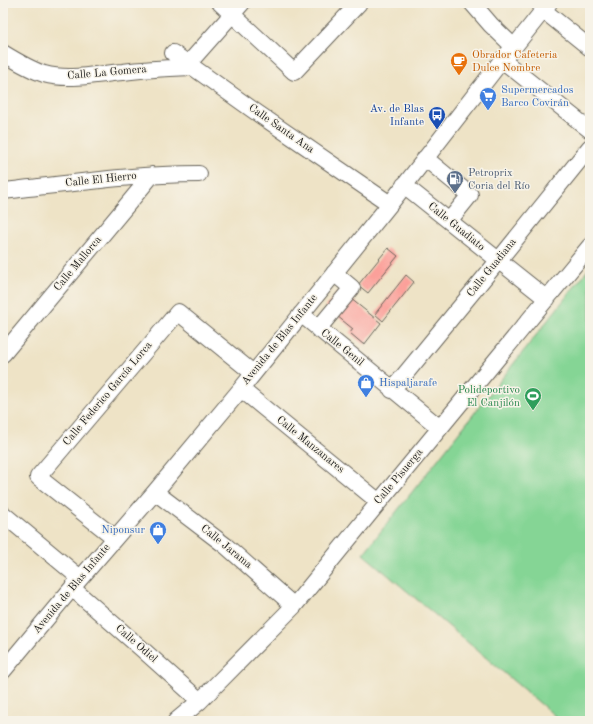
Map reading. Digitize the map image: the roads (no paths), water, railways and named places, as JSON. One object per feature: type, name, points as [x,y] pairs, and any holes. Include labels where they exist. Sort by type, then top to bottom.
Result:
[{"type":"street","points":[[191,65],[231,7],[294,72],[359,3]]},
{"type":"street","points":[[472,3],[491,25],[514,47]]},
{"type":"street","points":[[546,6],[590,48]]},
{"type":"street","name":"Avenida de Blas Infante","points":[[3,671],[241,389],[390,204],[546,6]]},
{"type":"street","name":"Calle La Gomera","points":[[3,52],[26,67],[44,74],[63,77],[77,77],[191,65]]},
{"type":"street","name":"Calle Santa Ana","points":[[172,53],[390,204]]},
{"type":"street","points":[[502,60],[590,130]]},
{"type":"street","name":"Calle Guadiana","points":[[392,390],[590,147]]},
{"type":"street","points":[[426,158],[470,195],[449,221]]},
{"type":"street","name":"Calle El Hierro","points":[[3,191],[104,179],[152,175],[199,174]]},
{"type":"street","name":"Calle Mallorca","points":[[3,354],[152,175]]},
{"type":"street","name":"Calle Guadiato","points":[[404,185],[547,299]]},
{"type":"street","name":"Calle Pisuerga","points":[[176,721],[200,701],[294,606],[590,246]]},
{"type":"street","points":[[318,329],[352,288],[334,273]]},
{"type":"street","name":"Calle Federico García Lorca","points":[[115,538],[38,477],[178,312],[254,373]]},
{"type":"street","name":"Calle Genil","points":[[301,314],[440,428]]},
{"type":"street","name":"Calle Manzanares","points":[[241,389],[379,502]]},
{"type":"street","name":"Calle Jarama","points":[[155,492],[226,546],[294,606]]},
{"type":"street","name":"Calle Odiel","points":[[3,514],[76,583],[142,649],[200,701]]},
{"type":"place","name":"Obrador Cafeteria Dulce Nombre","points":[[459,76]]},
{"type":"place","name":"Supermercados Barco Covirán","points":[[488,111]]},
{"type":"place","name":"Av. de Blas Infante","points":[[437,130]]},
{"type":"place","name":"Petroprix Coria del Río","points":[[455,194]]},
{"type":"place","name":"Hispaljarafe","points":[[366,398]]},
{"type":"place","name":"Polideportivo El Canjilón","points":[[533,411]]},
{"type":"place","name":"Niponsur","points":[[158,545]]}]
